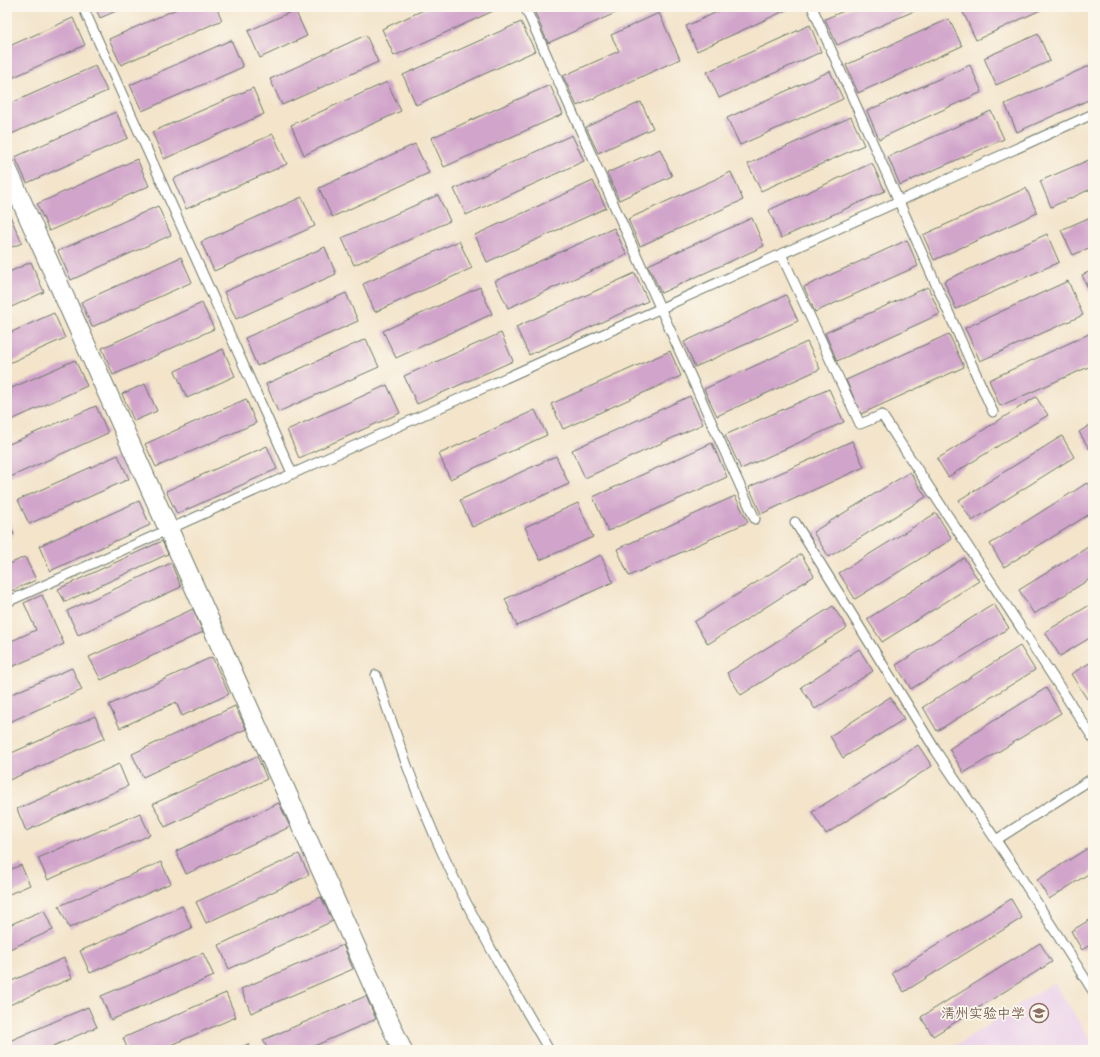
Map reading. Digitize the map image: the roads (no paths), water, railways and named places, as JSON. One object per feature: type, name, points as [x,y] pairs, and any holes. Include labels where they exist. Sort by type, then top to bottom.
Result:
[{"type":"street","points":[[7,169],[402,1050]]},
{"type":"lane","points":[[83,7],[292,473]]},
{"type":"lane","points":[[525,7],[756,519]]},
{"type":"lane","points":[[812,7],[993,412]]},
{"type":"lane","points":[[7,602],[1093,114]]},
{"type":"lane","points":[[781,254],[860,424],[882,415],[1093,738]]},
{"type":"lane","points":[[795,522],[936,750],[1093,991]]},
{"type":"lane","points":[[376,675],[410,777],[446,861],[477,923],[548,1050]]},
{"type":"lane","points":[[996,840],[1093,778]]},
{"type":"place","name":"清州实验中学","points":[[1039,1013]]}]
